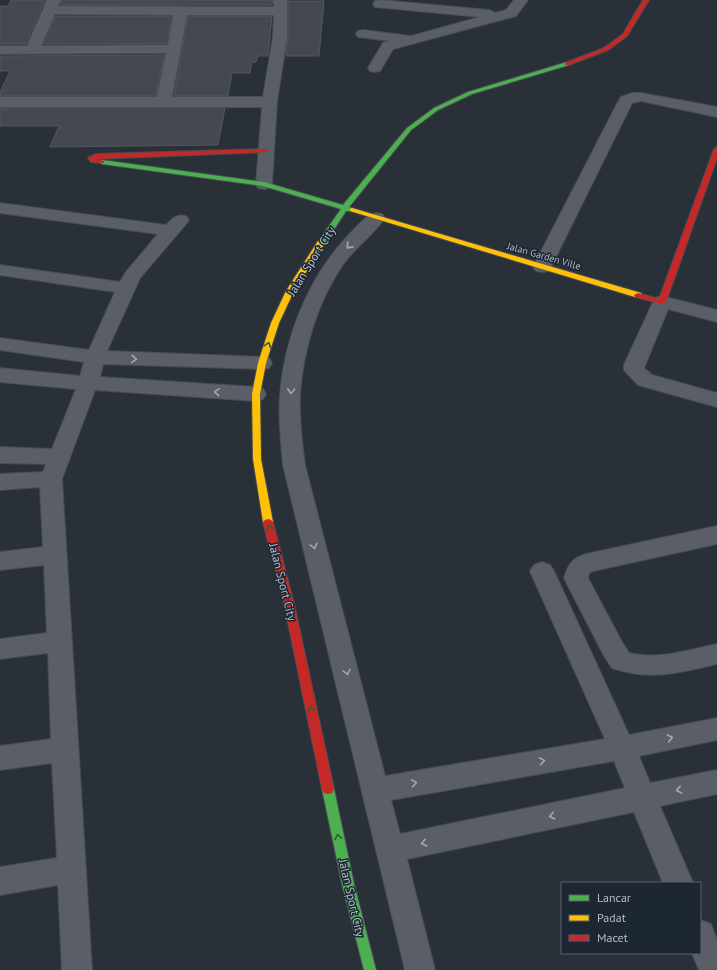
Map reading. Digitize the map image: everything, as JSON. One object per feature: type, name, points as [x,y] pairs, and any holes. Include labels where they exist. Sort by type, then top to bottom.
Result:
[{"type":"street","points":[[375,68],[388,46],[511,13],[521,0]]},
{"type":"street","name":"Jalan Sport City","points":[[370,970],[348,884],[290,608],[268,522],[257,459],[256,394],[262,363],[275,323],[290,291],[344,209],[409,129],[436,109],[470,93],[575,62],[606,49],[625,36],[646,0]]},
{"type":"street","points":[[380,4],[504,15]]},
{"type":"street","points":[[32,50],[52,5],[181,10],[281,5],[270,102],[264,184]]},
{"type":"street","points":[[164,101],[181,10]]},
{"type":"street","points":[[363,34],[414,39]]},
{"type":"street","points":[[0,50],[174,49]]},
{"type":"street","points":[[542,266],[626,100],[632,97],[641,98],[717,112]]},
{"type":"street","points":[[0,102],[270,102]]},
{"type":"street","points":[[717,149],[662,302],[634,365],[634,370],[646,380],[717,400]]},
{"type":"street","name":"Jalan Garden Ville","points":[[266,151],[95,156],[91,158],[95,161],[264,184],[344,209],[662,302]]},
{"type":"street","points":[[0,208],[175,225],[132,276],[126,288],[95,357],[88,383],[55,468],[55,556],[77,970]]},
{"type":"street","name":"Jalan Sport City","points":[[376,218],[346,249],[329,274],[315,303],[298,349],[291,386],[289,427],[294,464],[420,970]]},
{"type":"street","points":[[0,270],[126,288]]},
{"type":"street","points":[[662,302],[717,316]]},
{"type":"street","points":[[0,344],[95,357],[262,363]]},
{"type":"street","points":[[0,375],[88,383],[256,394]]},
{"type":"street","points":[[0,455],[55,468]]},
{"type":"street","points":[[0,482],[55,468]]},
{"type":"street","points":[[717,535],[586,563],[579,568],[576,578],[613,650],[621,661],[638,666],[665,665],[717,654]]},
{"type":"street","points":[[0,561],[55,556]]},
{"type":"street","points":[[542,571],[622,748],[678,882]]},
{"type":"street","points":[[0,649],[59,641]]},
{"type":"street","points":[[376,790],[622,748],[717,729]]},
{"type":"street","points":[[0,758],[65,749]]},
{"type":"street","points":[[390,850],[717,782]]},
{"type":"street","points":[[0,881],[71,869]]},
{"type":"street","points":[[701,938],[715,966]]},
{"type":"building","points":[[11,0],[45,0],[26,44],[0,44],[0,6],[8,6]]},
{"type":"building","points":[[62,0],[268,0],[272,1],[272,5],[60,5]]},
{"type":"building","points":[[288,1],[324,1],[319,56],[286,56],[288,37]]},
{"type":"building","points":[[56,16],[171,16],[167,44],[43,44]]},
{"type":"building","points":[[188,16],[272,16],[268,56],[258,56],[256,62],[252,62],[250,73],[232,73],[228,96],[174,96]]},
{"type":"building","points":[[164,55],[156,96],[0,96],[0,92],[10,71],[0,71],[0,56]]},
{"type":"building","points":[[0,108],[225,108],[218,145],[50,147],[59,126],[0,126]]},
{"type":"traffic: fast","points":[[321,243],[344,209],[409,129],[436,109],[470,93],[567,64]]},
{"type":"traffic: fast","points":[[102,162],[264,184],[352,210]]},
{"type":"traffic: fast","points":[[328,789],[348,884],[370,970]]},
{"type":"traffic: slow","points":[[352,210],[638,295]]},
{"type":"traffic: slow","points":[[268,522],[257,459],[256,394],[262,363],[275,323],[290,291],[321,243]]},
{"type":"traffic: jam","points":[[567,64],[606,49],[625,35],[646,0]]},
{"type":"traffic: jam","points":[[638,295],[662,302],[717,149]]},
{"type":"traffic: jam","points":[[102,162],[93,161],[91,158],[96,156],[266,151]]},
{"type":"traffic: jam","points":[[268,522],[290,608],[328,789]]}]
